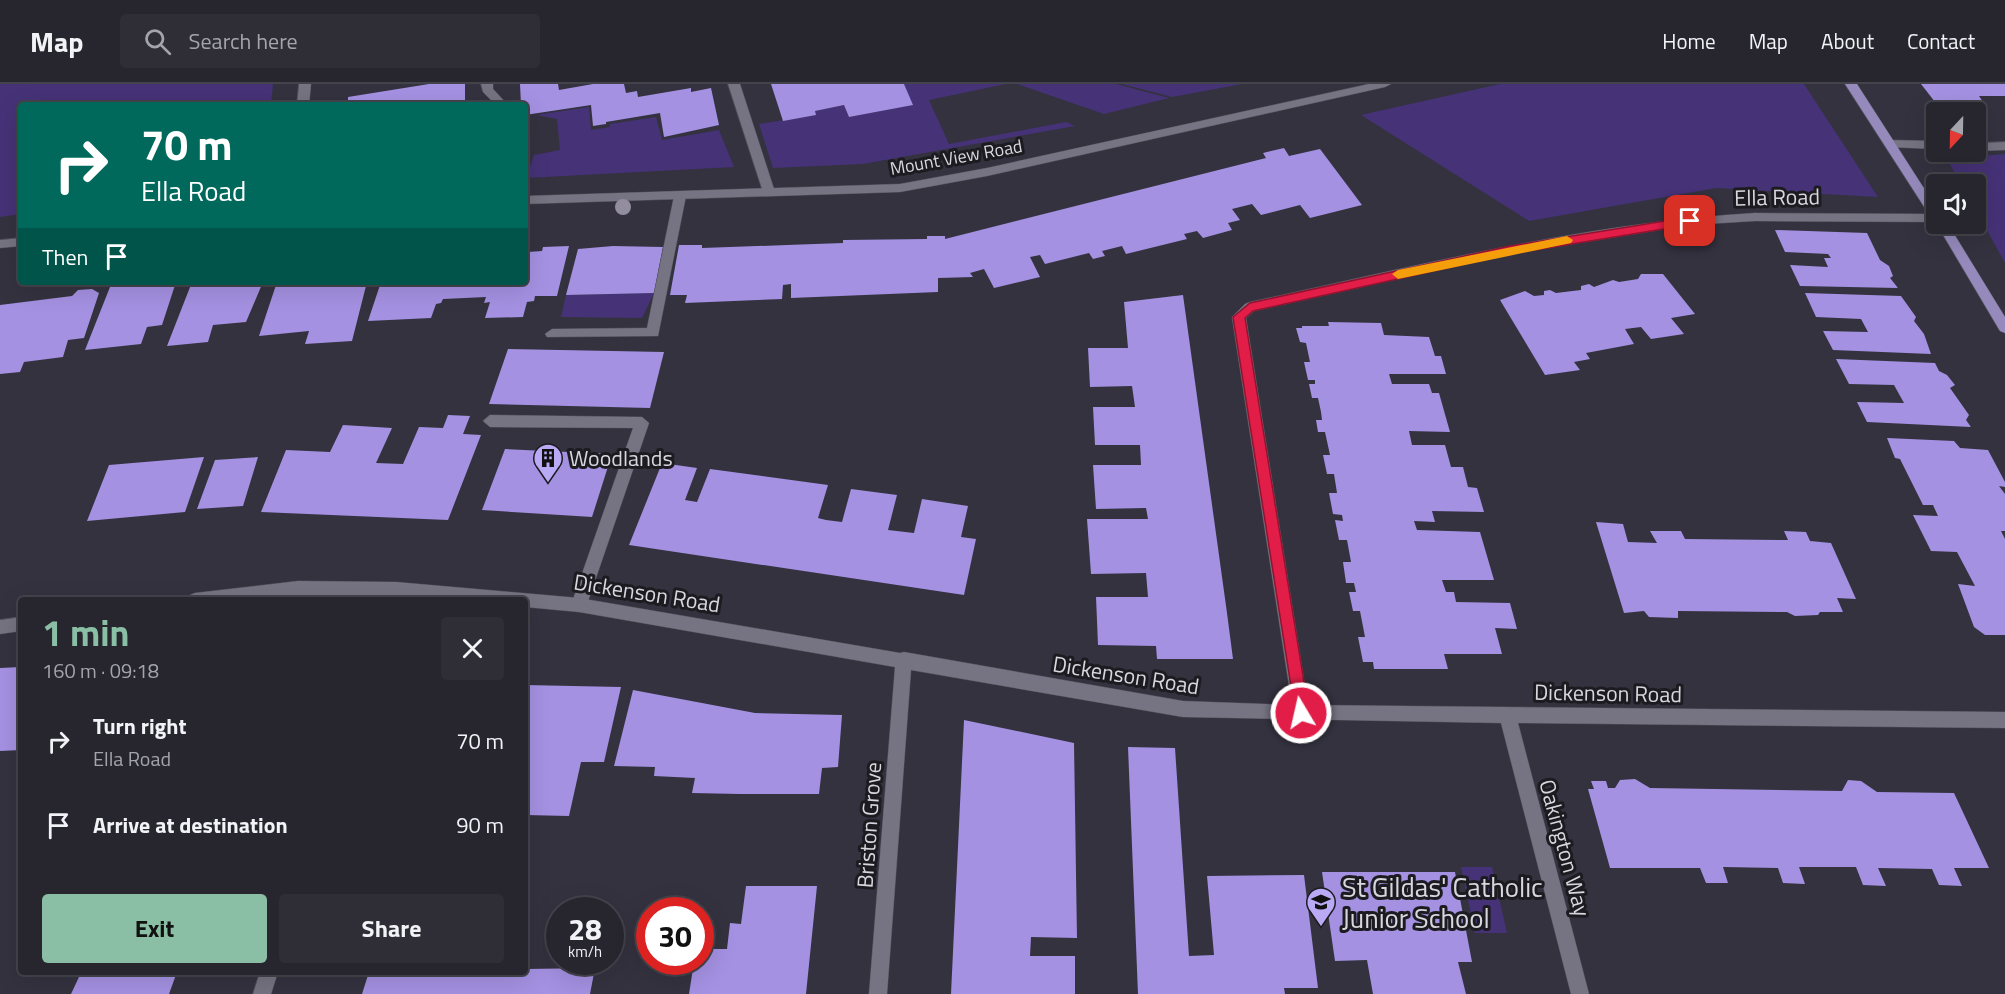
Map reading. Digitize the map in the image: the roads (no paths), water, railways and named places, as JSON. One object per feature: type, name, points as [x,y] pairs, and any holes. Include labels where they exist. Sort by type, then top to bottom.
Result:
[{"type":"main road","points":[[1851,84],[1926,200]]},
{"type":"main road","points":[[1947,234],[2005,328]]},
{"type":"street","points":[[303,102],[305,84]]},
{"type":"street","points":[[487,84],[487,90],[499,102]]},
{"type":"street","points":[[734,84],[770,192]]},
{"type":"street","name":"Mount View Road","points":[[528,200],[900,188],[987,172],[1385,84]]},
{"type":"street","points":[[1892,147],[1926,145]]},
{"type":"street","points":[[1986,147],[2005,146]]},
{"type":"street","points":[[552,334],[653,333],[680,196]]},
{"type":"street","name":"Ella Road","points":[[1301,713],[1239,317],[1250,307],[1510,250],[1690,221],[1755,217],[1926,214]]},
{"type":"street","points":[[0,244],[18,242]]},
{"type":"street","points":[[490,421],[642,423],[579,605]]},
{"type":"street","name":"Dickenson Road","points":[[218,597],[298,588],[444,597]]},
{"type":"street","name":"Dickenson Road","points":[[528,602],[579,605],[904,659],[1183,709],[1301,713],[2005,720]]},
{"type":"street","points":[[0,627],[18,624]]},
{"type":"street","name":"Briston Grove","points":[[878,994],[904,659]]},
{"type":"street","name":"Oakington Way","points":[[1507,714],[1580,994]]},
{"type":"street","points":[[262,994],[268,975]]},
{"type":"place","name":"Woodlands","points":[[548,484]]},
{"type":"place","name":"St Gildas' Catholic Junior School","points":[[1321,928]]}]
